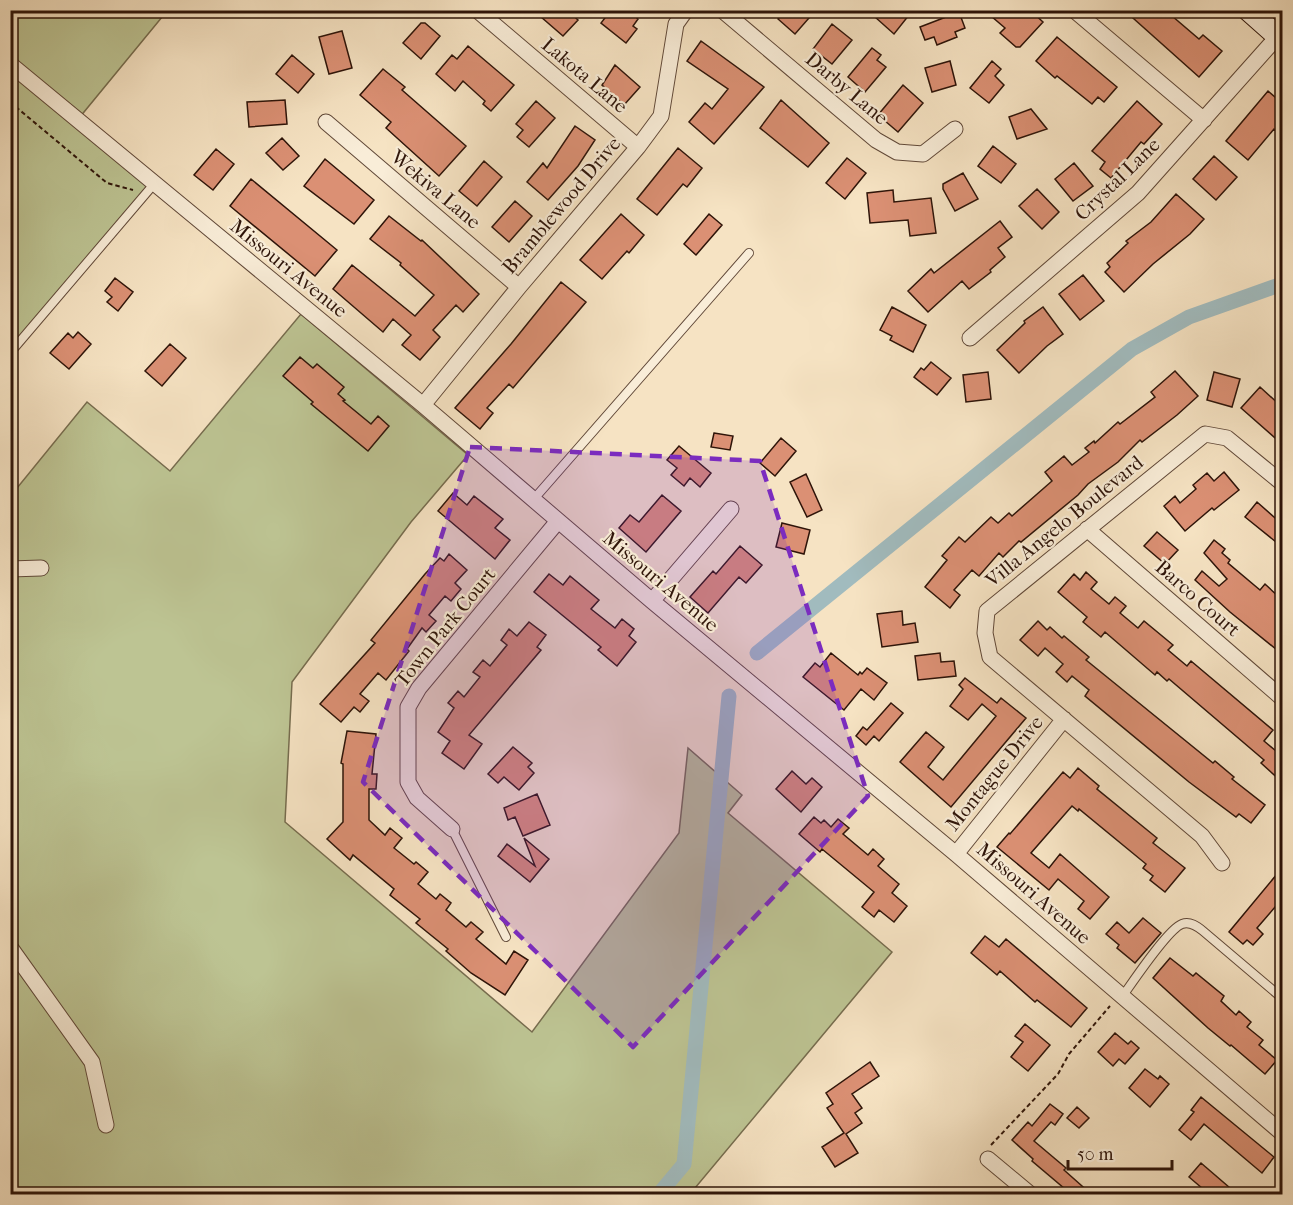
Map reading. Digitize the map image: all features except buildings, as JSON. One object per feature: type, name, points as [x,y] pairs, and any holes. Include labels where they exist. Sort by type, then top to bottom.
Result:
[{"type":"main road","points":[[1248,10],[1280,38]]},
{"type":"street","name":"Lakota Lane","points":[[477,10],[638,147]]},
{"type":"street","name":"Bramblewood Drive","points":[[423,405],[638,147],[661,116],[676,24],[686,10]]},
{"type":"street","name":"Darby Lane","points":[[722,10],[876,140],[897,152],[923,154],[955,129]]},
{"type":"street","points":[[1074,10],[1204,120]]},
{"type":"street","name":"Crystal Lane","points":[[970,338],[1138,193],[1280,38]]},
{"type":"street","name":"Missouri Avenue","points":[[10,64],[150,189],[423,405],[652,602],[956,854],[1282,1133]]},
{"type":"street","name":"Wekiva Lane","points":[[326,122],[519,287]]},
{"type":"street","name":"Villa Angelo Boulevard","points":[[1222,863],[1202,836],[990,657],[985,633],[987,611],[1205,434],[1227,438],[1282,483]]},
{"type":"street","points":[[652,602],[731,509]]},
{"type":"street","name":"Town Park Court","points":[[452,829],[417,798],[408,782],[408,707],[419,688],[558,521]]},
{"type":"street","name":"Barco Court","points":[[1087,529],[1282,698]]},
{"type":"street","points":[[10,569],[40,568]]},
{"type":"street","name":"Montague Drive","points":[[956,854],[1065,719]]},
{"type":"street","points":[[10,947],[92,1062],[106,1125]]},
{"type":"street","points":[[987,1159],[1030,1194]]},
{"type":"lane","points":[[10,353],[150,189]]},
{"type":"lane","points":[[533,500],[749,253]]},
{"type":"lane","points":[[452,829],[506,937]]},
{"type":"lane","points":[[1122,997],[1161,944],[1180,924],[1187,923],[1194,924],[1203,931],[1282,998]]},
{"type":"path","points":[[10,102],[107,183],[150,189]]},
{"type":"path","points":[[987,1159],[989,1147],[1058,1074],[1069,1054],[1082,1038],[1110,1006],[1122,997]]},
{"type":"highlighted area","points":[[470,447],[760,461],[868,796],[633,1047],[363,782]]},
{"type":"green space","points":[[11,11],[167,11],[75,123],[152,188],[11,347]]},
{"type":"green space","points":[[1259,11],[1282,11],[1282,30]]},
{"type":"green space","points":[[301,314],[468,455],[411,522],[292,682],[285,822],[532,1032],[679,833],[688,748],[742,795],[728,813],[892,952],[690,1194],[11,1194],[10,491],[13,493],[87,402],[170,471]]},
{"type":"waterway","points":[[757,653],[1132,349],[1189,317],[1282,284]]},
{"type":"waterway","points":[[659,1194],[684,1164],[729,696]]},
{"type":"waterway","points":[[10,1184],[18,1194]]}]
